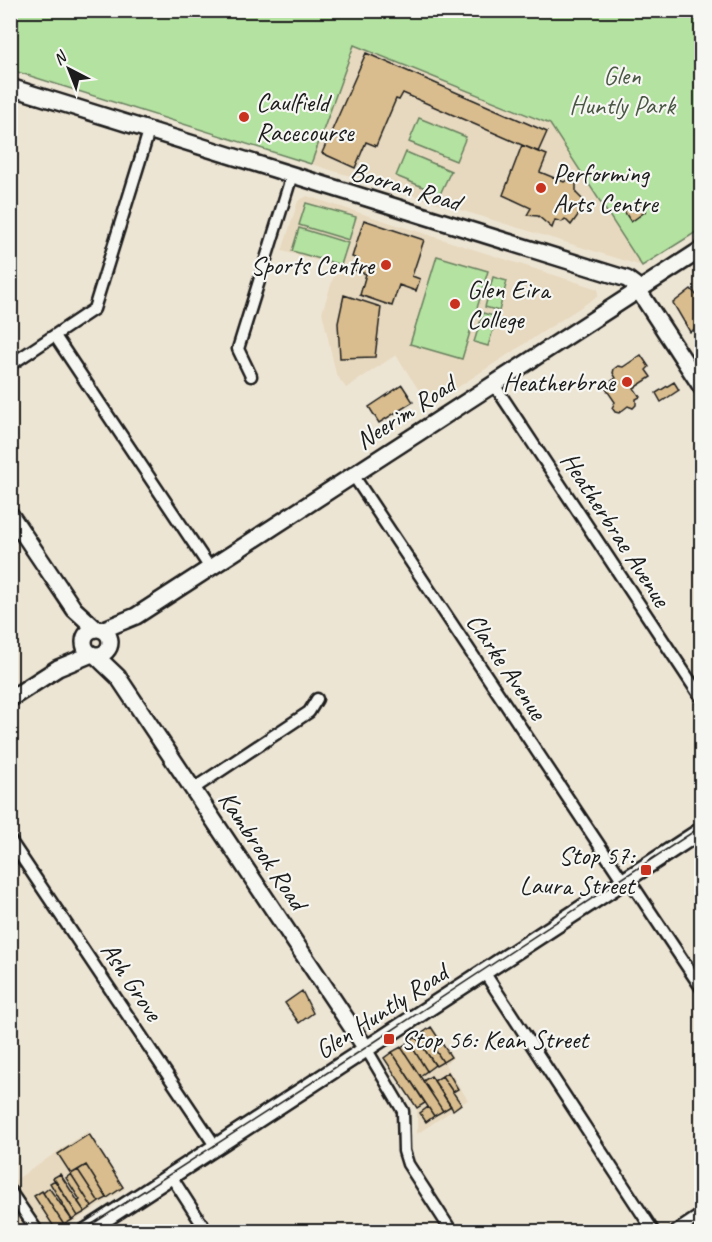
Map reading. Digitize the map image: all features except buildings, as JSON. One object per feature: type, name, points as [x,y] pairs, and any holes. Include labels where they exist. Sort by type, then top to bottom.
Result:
[{"type":"street","name":"Booran Road","points":[[10,87],[627,279],[638,289],[702,388]]},
{"type":"street","points":[[10,365],[94,309],[149,131]]},
{"type":"street","points":[[251,376],[238,349],[292,175]]},
{"type":"street","name":"Neerim Road","points":[[10,699],[702,249]]},
{"type":"street","points":[[55,336],[210,568]]},
{"type":"street","name":"Heatherbrae Avenue","points":[[494,384],[702,699]]},
{"type":"street","name":"Clarke Avenue","points":[[353,475],[625,880],[702,989]]},
{"type":"street","name":"Kambrook Road","points":[[10,514],[367,1050]]},
{"type":"street","points":[[193,789],[309,712],[316,699]]},
{"type":"street","name":"Glen Huntly Road","points":[[85,1232],[702,830]]},
{"type":"street","name":"Ash Grove","points":[[10,840],[216,1148]]},
{"type":"street","points":[[484,972],[654,1232]]},
{"type":"street","points":[[367,1050],[403,1111],[404,1150],[408,1164],[452,1232]]},
{"type":"street","points":[[171,1176],[207,1232]]},
{"type":"street","points":[[10,1191],[38,1232]]},
{"type":"street","points":[[675,1232],[702,1214]]},
{"type":"shaded area","name":"Glen Eira College","points":[[353,45],[550,124],[642,266],[311,164]]},
{"type":"shaded area","name":"Glen Eira College","points":[[307,196],[598,289],[598,296],[429,406],[396,355],[346,388],[336,374],[322,312],[337,266],[282,251],[298,201]]},
{"type":"shaded area","points":[[432,1026],[453,1058],[445,1064],[468,1100],[417,1134],[417,1108],[384,1058]]},
{"type":"shaded area","points":[[88,1131],[125,1189],[60,1231],[11,1232],[11,1183]]},
{"type":"green space","name":"Glen Huntly Park","points":[[10,11],[701,11],[701,229],[642,266],[550,124],[354,45],[311,164],[11,70]]},
{"type":"green space","points":[[419,118],[466,137],[456,161],[409,142]]},
{"type":"green space","points":[[406,152],[451,171],[440,194],[396,176]]},
{"type":"green space","points":[[306,203],[356,217],[349,240],[299,225]]},
{"type":"green space","points":[[299,228],[348,243],[341,265],[292,251]]},
{"type":"green space","points":[[437,256],[488,271],[462,359],[410,344]]},
{"type":"green space","points":[[493,277],[507,281],[499,311],[485,307]]},
{"type":"green space","points":[[483,313],[497,317],[488,346],[474,342]]},
{"type":"tram line","points":[[80,1232],[353,1056],[702,826]]},
{"type":"place","name":"Caulfield Racecourse","points":[[244,117]]},
{"type":"place","name":"Performing Arts Centre","points":[[541,188]]},
{"type":"place","name":"Sports Centre","points":[[386,265]]},
{"type":"place","name":"Glen Eira College","points":[[455,304]]},
{"type":"place","name":"Heatherbrae","points":[[627,382]]},
{"type":"place","name":"Stop 57: Laura Street","points":[[646,870]]},
{"type":"place","name":"Stop 56: Kean Street","points":[[389,1039]]}]
